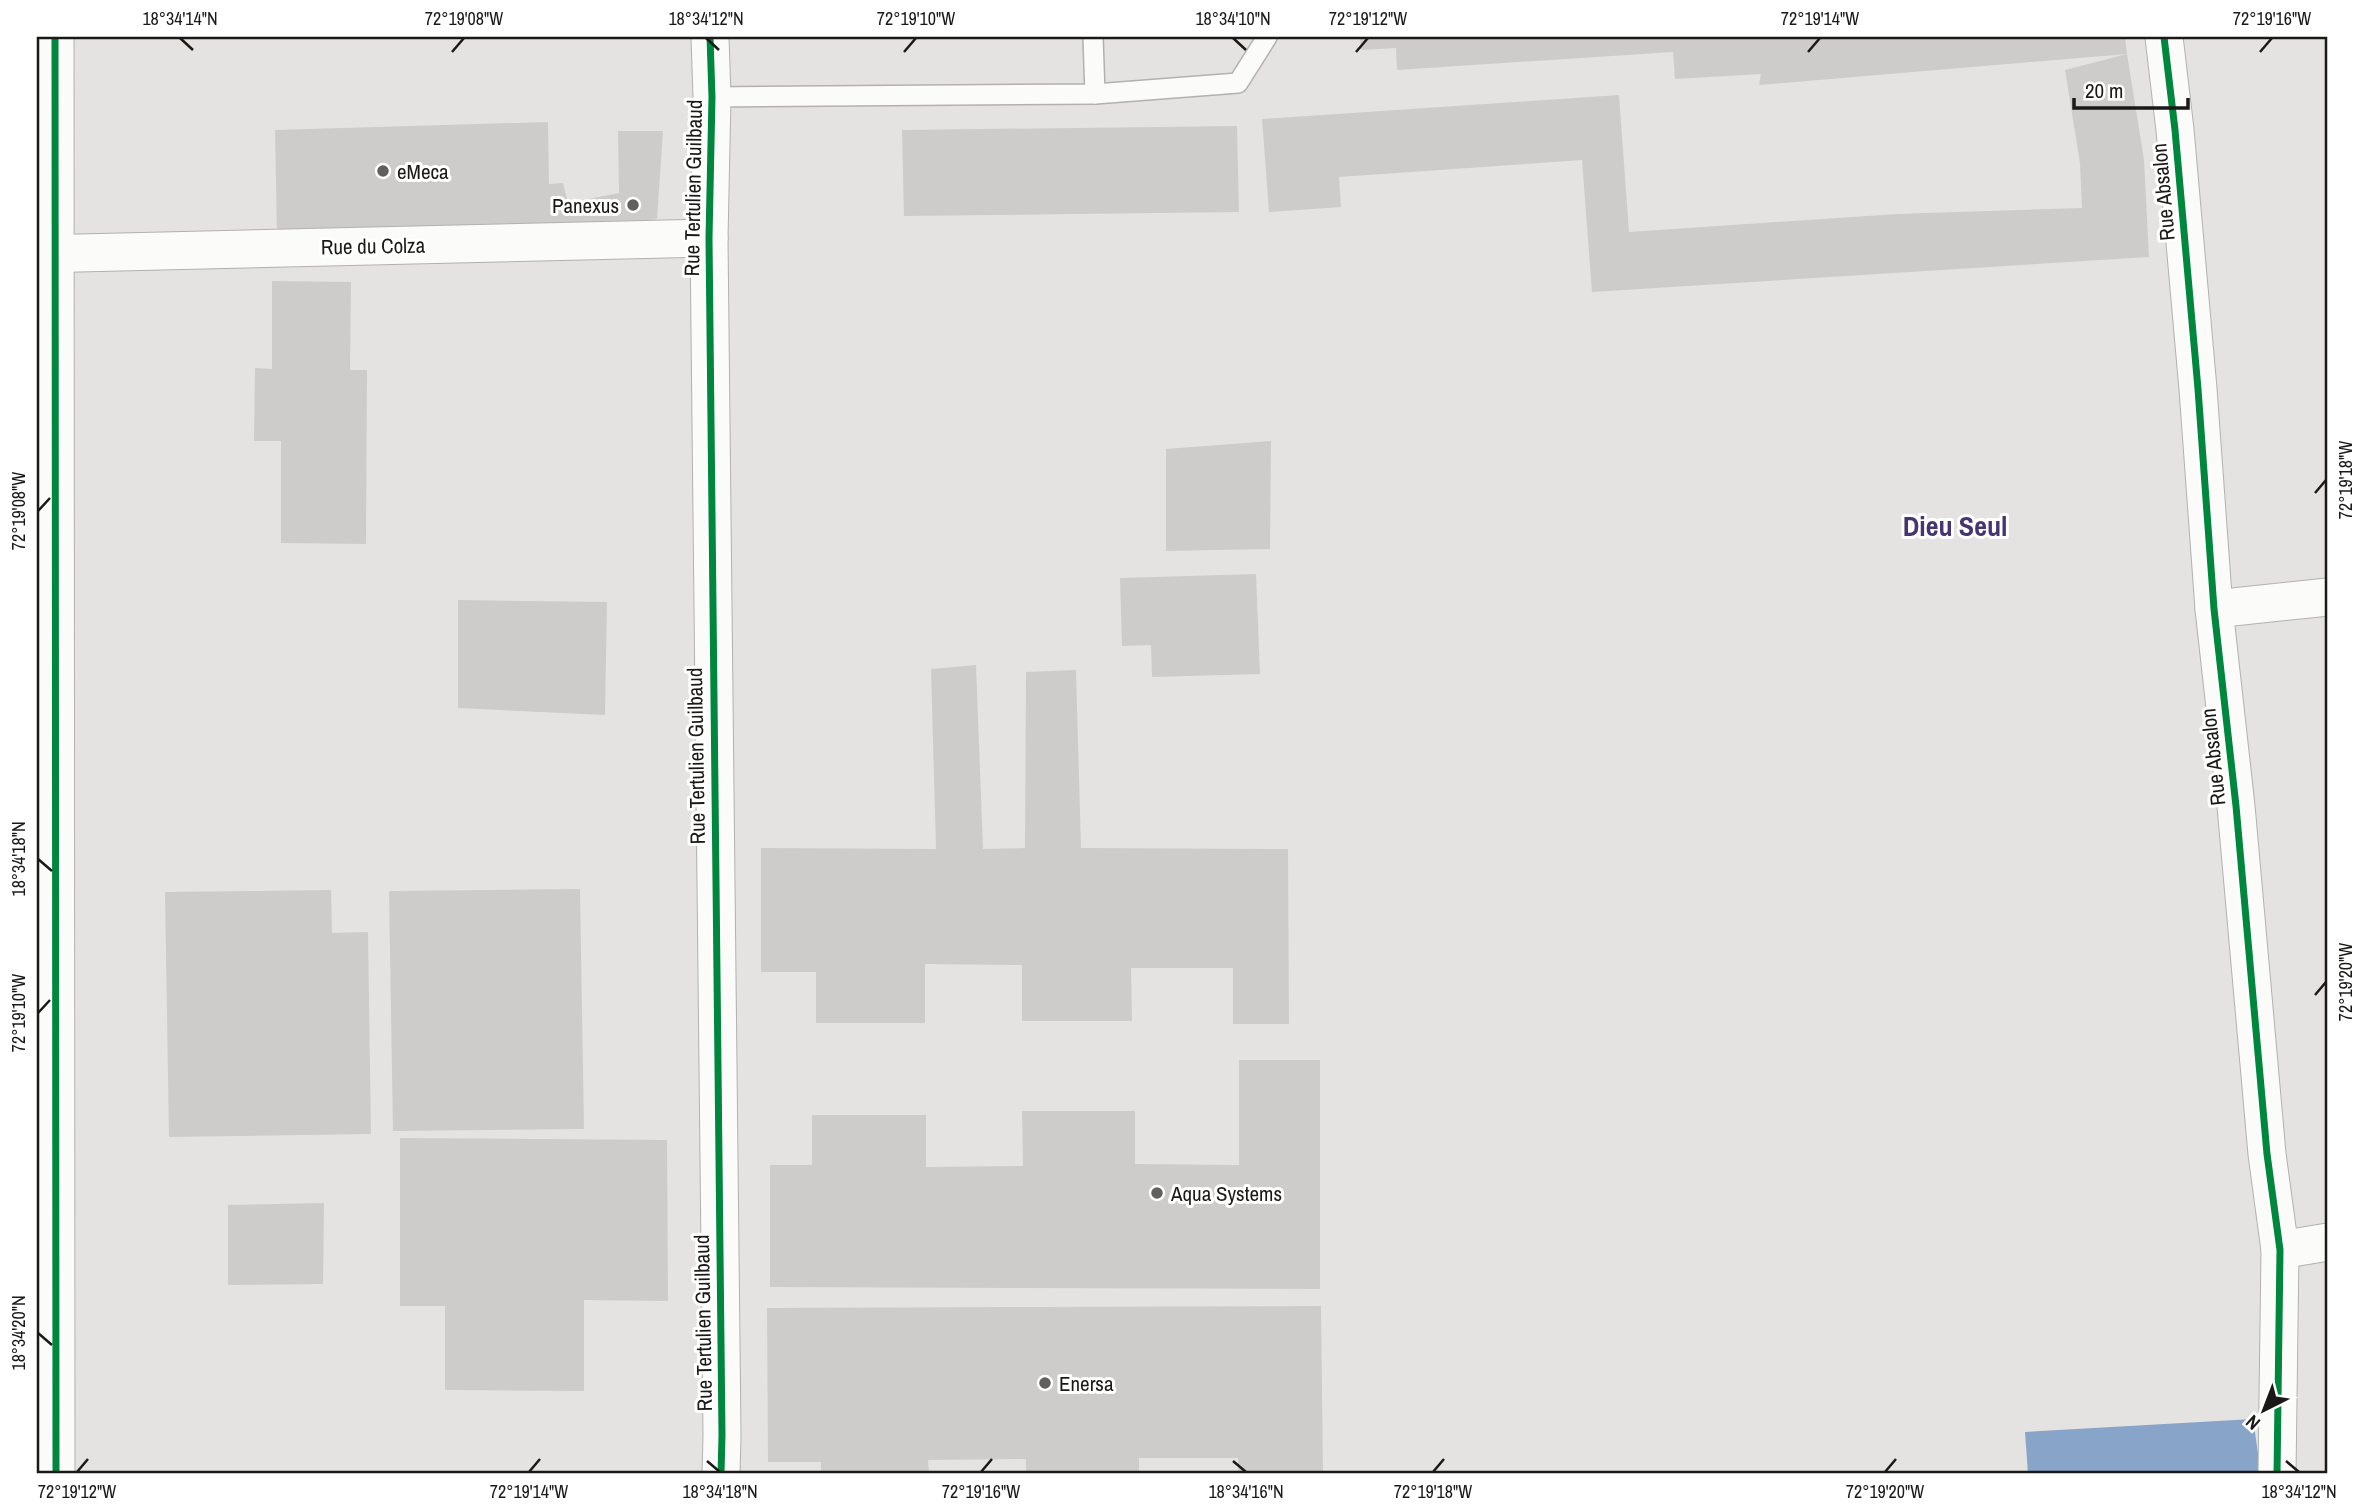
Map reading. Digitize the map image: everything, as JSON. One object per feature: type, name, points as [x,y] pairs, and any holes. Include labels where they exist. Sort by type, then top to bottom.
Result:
[{"type":"street","points":[[55,37],[46,254],[55,1474]]},
{"type":"street","name":"Rue Tertulien Guilbaud","points":[[710,37],[712,97],[709,238],[721,1474]]},
{"type":"street","name":"Rue Absalon","points":[[2164,37],[2198,389],[2214,609],[2236,806],[2267,1154],[2280,1250],[2277,1474]]},
{"type":"street","name":"Rue du Colza","points":[[46,254],[709,238]]},
{"type":"street","points":[[2214,609],[2328,597]]},
{"type":"street","points":[[2280,1250],[2328,1242]]},
{"type":"lane","points":[[1093,37],[1095,94]]},
{"type":"lane","points":[[712,97],[1095,94],[1238,83],[1267,37]]},
{"type":"water","points":[[2253,1419],[2261,1474],[2028,1474],[2025,1432]]},
{"type":"building","points":[[1360,37],[2125,37],[2127,54],[1759,85],[1761,74],[1675,79],[1673,52],[1397,70],[1396,48],[1361,50]]},
{"type":"building","points":[[2127,54],[2144,160],[2149,257],[1592,292],[1582,160],[1339,177],[1341,207],[1269,212],[1262,119],[1619,95],[1629,232],[1897,214],[2082,208],[2080,163],[2065,70]]},
{"type":"building","points":[[548,122],[549,184],[563,183],[568,203],[619,193],[618,131],[663,131],[657,219],[567,230],[277,234],[275,130]]},
{"type":"building","points":[[1237,126],[1239,212],[904,216],[902,130]]},
{"type":"building","points":[[272,281],[351,282],[350,370],[367,370],[366,544],[281,543],[281,441],[254,441],[255,368],[272,369]]},
{"type":"building","points":[[1271,441],[1270,549],[1166,551],[1166,449]]},
{"type":"building","points":[[1256,574],[1260,674],[1152,677],[1151,645],[1122,646],[1120,578]]},
{"type":"building","points":[[458,600],[607,602],[605,715],[458,708]]},
{"type":"building","points":[[976,665],[983,849],[1025,848],[1026,672],[1076,670],[1081,848],[1288,849],[1289,1024],[1233,1024],[1233,968],[1131,968],[1132,1021],[1022,1021],[1022,965],[925,964],[925,1023],[816,1023],[816,972],[761,972],[761,848],[936,849],[931,669]]},
{"type":"building","points":[[580,889],[584,1129],[393,1131],[389,891]]},
{"type":"building","points":[[331,890],[332,933],[368,932],[371,1134],[169,1137],[165,892]]},
{"type":"building","points":[[1239,1060],[1320,1060],[1320,1289],[770,1287],[770,1165],[812,1165],[812,1115],[926,1115],[926,1167],[1023,1166],[1022,1111],[1135,1111],[1135,1164],[1239,1165]]},
{"type":"building","points":[[400,1138],[667,1140],[668,1301],[584,1300],[584,1391],[445,1390],[445,1306],[400,1306]]},
{"type":"building","points":[[324,1203],[323,1284],[228,1285],[228,1205]]},
{"type":"building","name":"Enersa","points":[[1321,1306],[1323,1474],[1238,1474],[1238,1458],[1139,1458],[1139,1474],[1026,1474],[1026,1459],[928,1460],[929,1474],[821,1474],[821,1462],[768,1462],[767,1308]]},
{"type":"cycle path","points":[[55,37],[56,1474]]},
{"type":"cycle path","points":[[710,37],[712,97],[709,238],[721,1474]]},
{"type":"cycle path","points":[[2164,37],[2198,389],[2214,609],[2236,806],[2267,1154],[2280,1250],[2277,1474]]},
{"type":"place","name":"eMeca","points":[[383,171]]},
{"type":"place","name":"Panexus","points":[[633,205]]},
{"type":"place","name":"Aqua Systems","points":[[1157,1193]]},
{"type":"place","name":"Enersa","points":[[1045,1383]]},
{"type":"district","name":"Dieu Seul","points":[[1955,526]]}]
